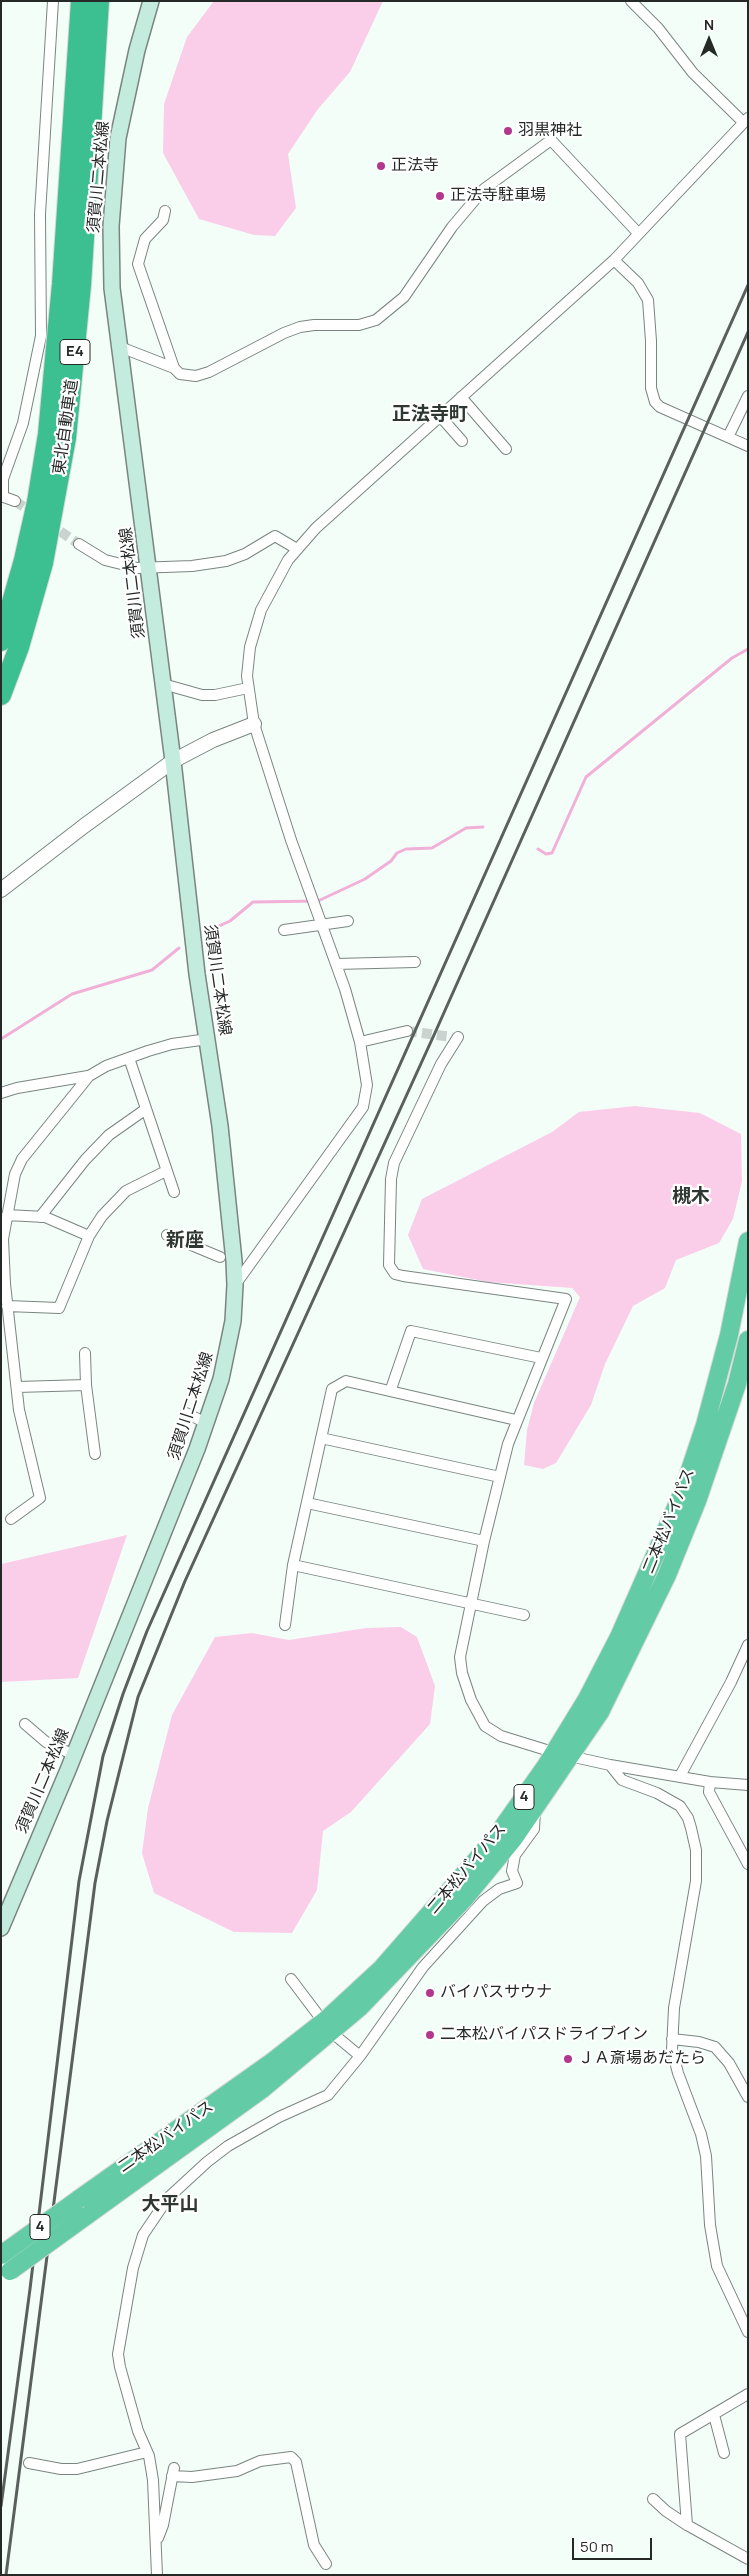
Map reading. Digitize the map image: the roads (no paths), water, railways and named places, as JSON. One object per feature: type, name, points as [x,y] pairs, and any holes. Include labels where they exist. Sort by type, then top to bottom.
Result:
[{"type":"highway","name":"東北自動車道","points":[[1,641],[24,560],[48,434],[62,284],[81,1]]},
{"type":"highway","name":"東北自動車道","points":[[1,695],[19,647],[43,563],[66,438],[81,285],[99,1]]},
{"type":"highway","name":"二本松バイパス","points":[[1,2255],[272,2062],[360,2007],[464,1899],[514,1838],[536,1805],[563,1755],[619,1637],[682,1494],[705,1425],[729,1335],[748,1241]]},
{"type":"highway","name":"二本松バイパス","points":[[6,2274],[261,2090],[326,2027],[382,1968],[493,1841],[600,1712],[667,1575],[697,1501],[743,1385],[748,1340]]},
{"type":"main road","name":"須賀川二本松線","points":[[1,1928],[74,1755],[206,1423],[223,1370],[233,1322],[236,1285],[220,1126],[197,974],[173,761],[112,288],[111,226],[118,138],[137,50],[151,1]]},
{"type":"street","points":[[15,501],[2,496],[7,463],[28,402],[41,328],[40,214],[53,1]]},
{"type":"street","points":[[236,1285],[363,1107],[367,1085],[360,1042],[336,964],[291,840],[254,724],[248,688],[250,648],[261,610],[276,581],[297,549],[316,528],[614,260],[746,120],[694,73],[658,28],[631,1]]},
{"type":"street","points":[[120,347],[174,368],[180,374],[196,376],[209,372],[284,333],[300,327],[314,325],[359,325],[376,320],[404,297],[452,227],[476,197],[551,140],[638,233]]},
{"type":"street","points":[[165,211],[163,220],[145,240],[138,264],[174,368]]},
{"type":"street","points":[[614,260],[638,283],[648,300],[652,388],[655,402],[660,408],[748,446]]},
{"type":"street","points":[[728,437],[748,396]]},
{"type":"street","points":[[461,397],[506,449]]},
{"type":"street","points":[[440,416],[462,441]]},
{"type":"street","points":[[79,544],[105,560],[122,566],[149,568],[192,566],[226,561],[245,554],[275,536],[297,549]]},
{"type":"street","points":[[163,684],[202,695],[215,696],[248,688]]},
{"type":"street","points":[[1,890],[173,761],[213,740],[254,724]]},
{"type":"street","points":[[284,930],[322,923],[348,921]]},
{"type":"street","points":[[336,964],[415,962]]},
{"type":"street","points":[[360,1042],[406,1031]]},
{"type":"street","points":[[458,1037],[441,1064],[394,1163],[391,1179],[389,1265],[395,1274],[566,1299],[516,1420],[484,1541],[460,1657],[462,1673],[471,1700],[485,1726],[501,1736],[563,1755],[610,1765],[710,1782],[748,1785]]},
{"type":"street","points":[[1,1093],[17,1088],[89,1076],[129,1058],[172,1044],[208,1039]]},
{"type":"street","points":[[129,1058],[174,1192]]},
{"type":"street","points":[[8,1520],[40,1498],[24,1437],[7,1306],[3,1239],[7,1215],[15,1174],[22,1159],[89,1076]]},
{"type":"street","points":[[40,1217],[91,1153],[109,1135],[146,1109]]},
{"type":"street","points":[[7,1306],[58,1308],[89,1236],[102,1216],[126,1191],[166,1171]]},
{"type":"street","points":[[7,1215],[40,1217],[89,1236]]},
{"type":"street","points":[[167,1235],[220,1257]]},
{"type":"street","points":[[391,1389],[411,1331],[541,1358]]},
{"type":"street","points":[[85,1353],[86,1385],[95,1454]]},
{"type":"street","points":[[285,1625],[293,1565],[332,1389],[346,1381],[391,1389],[516,1420]]},
{"type":"street","points":[[17,1387],[86,1385]]},
{"type":"street","points":[[186,1413],[206,1423]]},
{"type":"street","points":[[321,1438],[500,1478]]},
{"type":"street","points":[[306,1503],[484,1541]]},
{"type":"street","points":[[293,1565],[524,1616]]},
{"type":"street","points":[[680,1776],[731,1682],[748,1644]]},
{"type":"street","points":[[25,1724],[46,1742],[74,1755]]},
{"type":"street","points":[[610,1765],[622,1780],[656,1793],[680,1806],[688,1818],[696,1850],[696,1881],[674,2008],[672,2050],[678,2073],[702,2134],[706,2156],[710,2225],[717,2266],[748,2332]]},
{"type":"street","points":[[710,1782],[710,1792],[744,1847],[748,1864]]},
{"type":"street","points":[[157,2575],[153,2480],[147,2452],[129,2399],[118,2354],[124,2311],[143,2235],[168,2198],[207,2162],[228,2146],[279,2117],[328,2095],[360,2056],[423,1967],[483,1901],[499,1889],[517,1883],[512,1871],[515,1855],[534,1829],[536,1805]]},
{"type":"street","points":[[291,1979],[326,2027],[360,2056]]},
{"type":"street","points":[[672,2039],[699,2042],[715,2047],[729,2063],[748,2097]]},
{"type":"street","points":[[687,2525],[680,2434],[714,2415],[733,2401],[748,2394]]},
{"type":"street","points":[[714,2415],[724,2453]]},
{"type":"street","points":[[29,2463],[62,2469],[77,2469],[147,2452]]},
{"type":"street","points":[[156,2544],[163,2525],[173,2472],[192,2477],[228,2473],[260,2461],[291,2457],[296,2462],[314,2545],[326,2564]]},
{"type":"street","points":[[653,2499],[666,2511],[687,2525],[748,2559]]},
{"type":"waterway","points":[[538,849],[546,854],[552,853],[586,777],[732,658],[748,649]]},
{"type":"waterway","points":[[208,931],[230,921],[253,902],[318,901],[365,879],[391,861],[397,853],[406,849],[432,848],[466,828],[483,827]]},
{"type":"waterway","points":[[1,1039],[72,994],[152,970],[179,948]]},
{"type":"tunnel","points":[[15,501],[36,515]]},
{"type":"tunnel","points":[[48,523],[79,544]]},
{"type":"tunnel","points":[[407,1031],[452,1037]]},
{"type":"railway","points":[[1,2506],[30,2289],[79,1881],[103,1756],[123,1694],[147,1631],[748,285]]},
{"type":"railway","points":[[6,2575],[95,1883],[107,1821],[138,1697],[185,1581],[434,1035],[748,332]]},
{"type":"place","name":"羽黒神社","points":[[508,131]]},
{"type":"place","name":"正法寺","points":[[381,166]]},
{"type":"place","name":"正法寺駐車場","points":[[440,196]]},
{"type":"place","name":"バイパスサウナ","points":[[430,1993]]},
{"type":"place","name":"二本松バイパスドライブイン","points":[[430,2035]]},
{"type":"place","name":"ＪＡ斎場あだたら","points":[[568,2059]]},
{"type":"district","name":"正法寺町","points":[[430,415]]},
{"type":"district","name":"槻木","points":[[691,1197]]},
{"type":"district","name":"新座","points":[[185,1241]]},
{"type":"district","name":"大平山","points":[[170,2205]]}]
